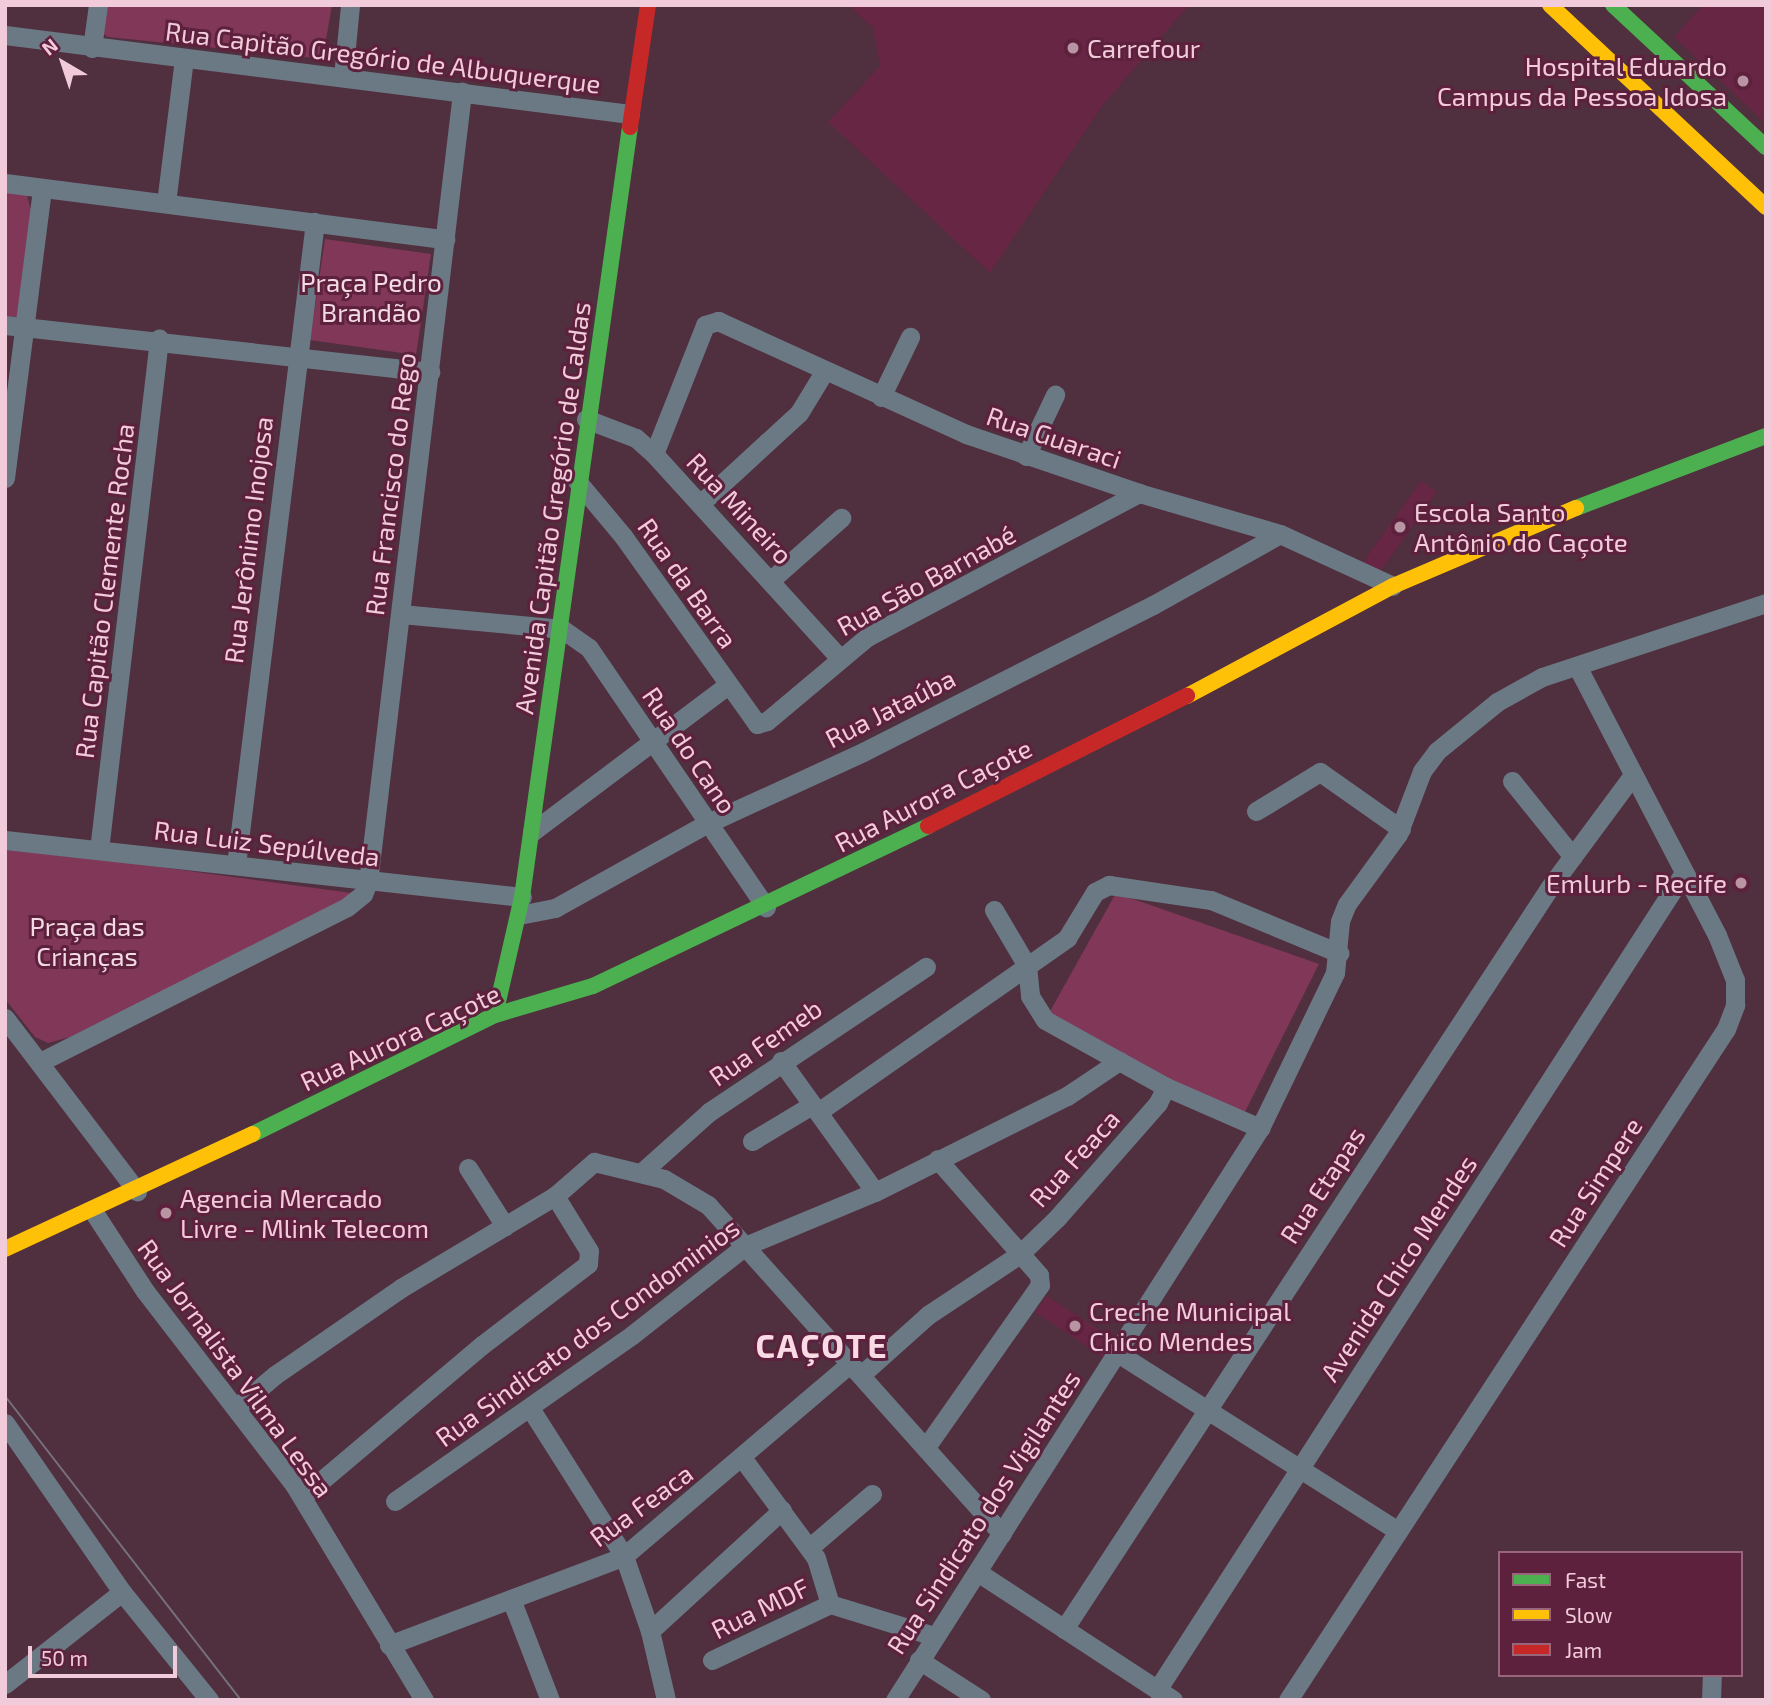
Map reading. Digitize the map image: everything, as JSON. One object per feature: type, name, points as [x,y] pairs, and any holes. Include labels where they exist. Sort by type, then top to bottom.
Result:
[{"type":"main road","name":"Avenida Capitão Gregório de Caldas","points":[[495,1015],[521,906],[562,629],[577,481],[648,5]]},
{"type":"main road","points":[[1550,5],[1766,207]]},
{"type":"main road","points":[[1613,5],[1766,147]]},
{"type":"main road","name":"Rua Aurora Caçote","points":[[5,1249],[130,1194],[495,1015],[593,986],[766,907],[1174,703],[1394,586],[1506,535],[1766,436]]},
{"type":"street","points":[[92,48],[98,5]]},
{"type":"street","points":[[343,77],[350,5]]},
{"type":"street","name":"Rua Capitão Gregório de Albuquerque","points":[[5,35],[630,114]]},
{"type":"street","points":[[166,202],[184,59]]},
{"type":"street","name":"Rua Francisco do Rego","points":[[369,882],[462,92]]},
{"type":"street","points":[[5,183],[445,239]]},
{"type":"street","points":[[5,478],[14,325],[42,188]]},
{"type":"street","name":"Rua Jerônimo Inojosa","points":[[236,865],[315,222]]},
{"type":"street","name":"Rua Guaraci","points":[[654,454],[705,325],[711,321],[730,325],[824,372],[1026,456],[1139,493],[1280,534],[1394,586]]},
{"type":"street","points":[[14,325],[297,354],[430,372]]},
{"type":"street","points":[[881,397],[910,337]]},
{"type":"street","name":"Rua Capitão Clemente Rocha","points":[[99,850],[159,340]]},
{"type":"street","points":[[701,503],[799,413],[824,372]]},
{"type":"street","points":[[1026,456],[1055,395]]},
{"type":"street","name":"Rua Mineiro","points":[[586,419],[636,438],[654,454],[839,657]]},
{"type":"street","name":"Rua da Barra","points":[[577,481],[623,536],[751,719]]},
{"type":"street","name":"Rua São Barnabé","points":[[751,719],[757,724],[767,721],[839,657],[908,613],[1139,493]]},
{"type":"street","points":[[771,580],[841,517]]},
{"type":"street","name":"Rua Jataúba","points":[[521,906],[555,908],[706,824],[863,752],[1142,611],[1280,534]]},
{"type":"street","name":"Rua Sindicato dos Vigilantes","points":[[895,1700],[934,1636],[979,1573],[1116,1352],[1260,1128],[1335,973],[1340,921],[1347,904],[1401,829],[1422,771],[1461,727],[1542,677],[1766,603]]},
{"type":"street","points":[[401,614],[562,629]]},
{"type":"street","name":"Rua do Cano","points":[[562,629],[589,648],[706,824],[766,907]]},
{"type":"street","name":"Rua Simpere","points":[[1288,1700],[1726,1029],[1735,1005],[1735,980],[1577,666]]},
{"type":"street","points":[[532,832],[728,685]]},
{"type":"street","points":[[1256,811],[1320,772],[1401,829]]},
{"type":"street","name":"Rua Etapas","points":[[1064,1629],[1205,1410],[1573,857],[1632,776]]},
{"type":"street","points":[[1512,781],[1573,857]]},
{"type":"street","name":"Rua Luiz Sepúlveda","points":[[5,840],[369,882],[521,906]]},
{"type":"street","name":"Avenida Chico Mendes","points":[[1165,1695],[1299,1470],[1683,874]]},
{"type":"street","points":[[40,1062],[347,907],[363,894],[369,882]]},
{"type":"street","points":[[752,1141],[815,1109],[1067,938],[1096,892],[1109,885],[1211,900],[1339,953]]},
{"type":"street","points":[[994,910],[1027,966],[1030,996],[1045,1020],[1118,1063],[1162,1095],[1260,1128]]},
{"type":"street","name":"Rua Femeb","points":[[642,1172],[709,1112],[781,1061],[926,967]]},
{"type":"street","points":[[5,1018],[40,1062],[130,1194]]},
{"type":"street","points":[[781,1061],[875,1192]]},
{"type":"street","name":"Rua Sindicato dos Condominios","points":[[395,1501],[530,1408],[745,1246],[875,1192],[1066,1097],[1118,1063]]},
{"type":"street","name":"Rua Feaca","points":[[389,1645],[624,1556],[856,1369],[928,1315],[1020,1254],[1058,1218],[1162,1095]]},
{"type":"street","points":[[926,1447],[1035,1298],[1040,1275],[937,1159]]},
{"type":"street","points":[[236,1408],[275,1375],[401,1288],[555,1196],[594,1162],[642,1172],[689,1190],[724,1220],[1002,1534]]},
{"type":"street","points":[[468,1168],[505,1227]]},
{"type":"street","points":[[302,1497],[482,1345],[588,1264],[589,1251],[555,1196]]},
{"type":"street","name":"Rua Jornalista Vilma Lessa","points":[[93,1211],[145,1291],[302,1497],[424,1700]]},
{"type":"street","points":[[1116,1352],[1398,1531]]},
{"type":"street","points":[[530,1408],[624,1556],[650,1631],[666,1700]]},
{"type":"street","points":[[5,1423],[12,1448],[209,1700]]},
{"type":"street","points":[[743,1459],[810,1548],[830,1604],[934,1636]]},
{"type":"street","points":[[810,1548],[872,1494]]},
{"type":"street","points":[[650,1631],[782,1510]]},
{"type":"street","points":[[979,1573],[1165,1695]]},
{"type":"street","points":[[5,1684],[122,1592]]},
{"type":"street","points":[[511,1599],[550,1700]]},
{"type":"street","name":"Rua MDF","points":[[712,1660],[830,1604]]},
{"type":"street","points":[[919,1660],[981,1700]]},
{"type":"street","points":[[1711,1700],[1712,1677]]},
{"type":"shaded area","points":[[848,5],[1189,5],[1102,106],[990,273],[828,122],[880,66],[873,28]]},
{"type":"shaded area","name":"Hospital Eduardo Campus da Pessoa Idosa","points":[[1703,5],[1766,5],[1766,124],[1674,37]]},
{"type":"shaded area","name":"Escola Santo Antônio do Caçote","points":[[1421,481],[1437,492],[1379,573],[1363,562]]},
{"type":"shaded area","name":"Creche Municipal Chico Mendes","points":[[1047,1296],[1115,1340],[1104,1358],[1035,1312]]},
{"type":"green space","points":[[103,5],[332,5],[324,51],[315,58],[108,37],[103,34]]},
{"type":"green space","points":[[5,190],[26,192],[31,210],[17,317],[5,316]]},
{"type":"green space","name":"Praça Pedro Brandão","points":[[325,239],[431,254],[416,355],[310,340]]},
{"type":"green space","name":"Praça das Crianças","points":[[5,850],[122,862],[359,894],[70,1037],[48,1043],[35,1037],[5,999]]},
{"type":"green space","points":[[1116,893],[1319,964],[1243,1116],[1122,1056],[1049,1013]]},
{"type":"tram line","points":[[5,1396],[241,1700]]},
{"type":"traffic: fast","points":[[1613,5],[1766,147]]},
{"type":"traffic: fast","points":[[495,1015],[522,897],[630,127]]},
{"type":"traffic: fast","points":[[1576,508],[1766,436]]},
{"type":"traffic: fast","points":[[253,1134],[495,1015],[593,986],[928,826]]},
{"type":"traffic: slow","points":[[1550,5],[1766,207]]},
{"type":"traffic: slow","points":[[1187,696],[1393,586],[1576,508]]},
{"type":"traffic: slow","points":[[5,1249],[253,1134]]},
{"type":"traffic: jam","points":[[630,127],[648,5]]},
{"type":"traffic: jam","points":[[928,826],[1187,696]]},
{"type":"place","name":"Carrefour","points":[[1073,48]]},
{"type":"place","name":"Hospital Eduardo Campus da Pessoa Idosa","points":[[1743,81]]},
{"type":"place","name":"Escola Santo Antônio do Caçote","points":[[1400,527]]},
{"type":"place","name":"Emlurb - Recife","points":[[1741,883]]},
{"type":"place","name":"Agencia Mercado Livre - Mlink Telecom","points":[[166,1213]]},
{"type":"place","name":"Creche Municipal Chico Mendes","points":[[1075,1326]]},
{"type":"district","name":"CAÇOTE","points":[[822,1346]]}]
